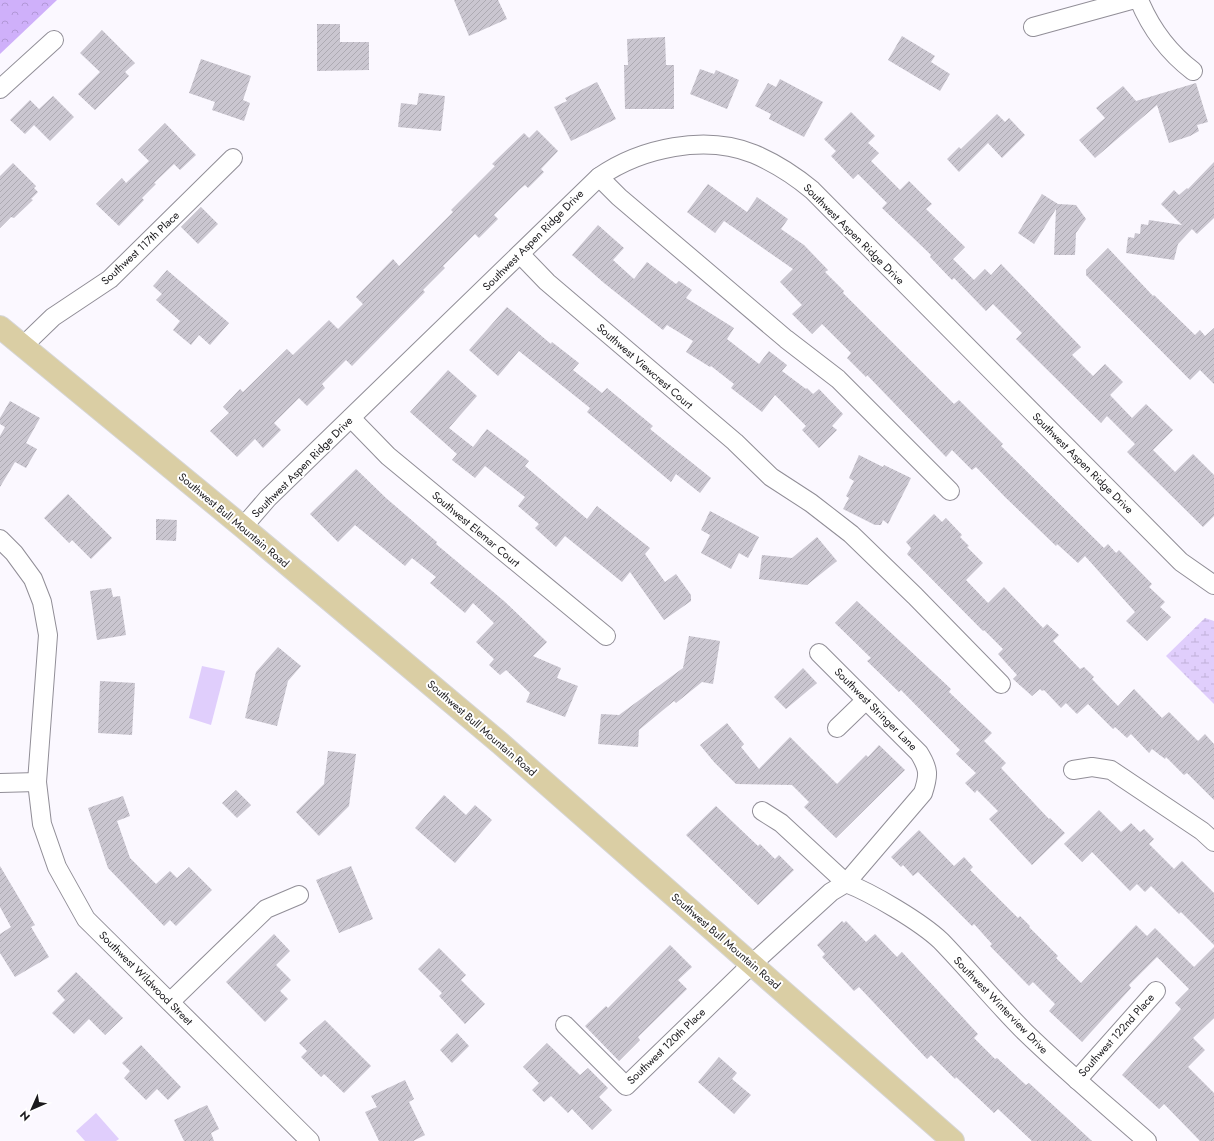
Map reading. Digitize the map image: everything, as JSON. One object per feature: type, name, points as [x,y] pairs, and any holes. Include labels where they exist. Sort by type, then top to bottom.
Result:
[{"type":"main road","name":"Southwest Bull Mountain Road","points":[[0,327],[243,527],[500,743],[953,1141]]},
{"type":"street","points":[[1034,27],[1131,0]]},
{"type":"street","points":[[1139,0],[1149,23],[1161,41],[1179,61],[1193,71]]},
{"type":"street","points":[[0,89],[54,40]]},
{"type":"street","name":"Southwest Aspen Ridge Drive","points":[[243,527],[268,498],[599,177],[617,165],[653,151],[672,146],[709,146],[733,148],[753,154],[796,177],[812,190],[1181,562],[1214,585]]},
{"type":"street","name":"Southwest 117th Place","points":[[23,346],[53,317],[110,279],[233,158]]},
{"type":"street","points":[[599,177],[619,197],[774,329],[838,379],[950,491]]},
{"type":"street","name":"Southwest Viewcrest Court","points":[[520,254],[547,282],[735,442],[771,476],[811,503],[851,534],[916,596],[1001,684]]},
{"type":"street","name":"Southwest Elemar Court","points":[[351,418],[388,456],[606,636]]},
{"type":"street","name":"Southwest Wildwood Street","points":[[0,539],[14,553],[33,579],[42,602],[48,635],[37,782],[42,824],[57,868],[86,919],[310,1141]]},
{"type":"street","name":"Southwest Stringer Lane","points":[[752,964],[831,892],[846,883],[922,793],[928,779],[927,766],[919,753],[819,653]]},
{"type":"street","points":[[837,728],[866,700]]},
{"type":"street","points":[[1073,770],[1092,767],[1111,770],[1202,831],[1214,842]]},
{"type":"street","points":[[0,783],[37,782]]},
{"type":"street","name":"Southwest Winterview Drive","points":[[762,811],[781,823],[846,883],[859,888],[892,908],[925,929],[940,941],[1024,1032],[1076,1080],[1147,1141]]},
{"type":"street","points":[[170,1002],[266,909],[299,895]]},
{"type":"street","name":"Southwest 120th Place","points":[[565,1025],[626,1086],[752,964]]},
{"type":"street","name":"Southwest 122nd Place","points":[[1076,1080],[1156,991]]},
{"type":"green space","points":[[0,0],[57,0],[0,54]]},
{"type":"green space","points":[[1205,618],[1214,621],[1214,704],[1166,656]]},
{"type":"green space","points":[[202,666],[225,671],[211,725],[189,718]]},
{"type":"green space","points":[[96,1113],[119,1139],[116,1141],[85,1141],[76,1131]]},
{"type":"building","points":[[454,0],[498,0],[507,19],[469,36]]},
{"type":"building","points":[[317,24],[340,24],[340,42],[369,42],[369,70],[317,71]]},
{"type":"building","points":[[102,30],[135,63],[125,72],[129,76],[95,110],[78,94],[100,72],[80,53]]},
{"type":"building","points":[[902,36],[935,56],[931,62],[950,74],[940,91],[888,60]]},
{"type":"building","points":[[665,37],[666,65],[674,65],[674,109],[625,109],[624,65],[628,65],[627,39]]},
{"type":"building","points":[[201,59],[251,76],[243,100],[250,103],[244,121],[212,110],[215,102],[189,93]]},
{"type":"building","points":[[700,69],[714,74],[716,70],[739,80],[727,109],[690,94]]},
{"type":"building","points":[[780,79],[823,102],[804,137],[769,119],[771,114],[755,106],[768,83],[776,87]]},
{"type":"building","points":[[597,82],[616,119],[571,141],[554,107],[567,101],[565,98]]},
{"type":"building","points":[[1196,83],[1208,122],[1197,125],[1199,131],[1190,136],[1169,143],[1157,105],[1095,158],[1079,140],[1105,118],[1096,108],[1123,86],[1136,101]]},
{"type":"building","points":[[419,93],[445,96],[441,131],[398,127],[401,103],[417,105]]},
{"type":"building","points":[[53,96],[74,117],[50,141],[34,125],[25,134],[10,120],[30,100],[39,109]]},
{"type":"building","points":[[851,112],[875,136],[868,143],[879,153],[871,161],[900,190],[909,181],[932,204],[926,209],[965,247],[953,259],[974,280],[985,269],[991,275],[1001,264],[1081,347],[1072,355],[1093,376],[1105,364],[1123,382],[1110,395],[1132,418],[1146,404],[1173,430],[1153,450],[1175,472],[1193,454],[1214,475],[1214,516],[1203,527],[1127,452],[1135,444],[1107,416],[1101,423],[1016,339],[1022,333],[993,304],[986,311],[954,278],[952,280],[930,257],[931,255],[882,208],[887,203],[858,174],[853,179],[831,156],[836,151],[824,139]]},
{"type":"building","points":[[997,114],[1005,122],[1009,118],[1025,135],[1002,158],[988,143],[959,172],[947,159],[959,147],[961,149]]},
{"type":"building","points":[[165,123],[196,155],[180,170],[174,164],[154,183],[156,184],[142,198],[144,200],[119,226],[96,204],[122,178],[126,183],[149,161],[138,150]]},
{"type":"building","points":[[537,130],[558,151],[541,169],[544,172],[528,188],[525,185],[519,190],[494,215],[498,219],[479,238],[475,234],[443,266],[445,268],[423,290],[425,292],[352,366],[346,360],[322,384],[325,388],[307,406],[299,398],[274,423],[281,430],[263,448],[255,439],[237,457],[210,431],[229,413],[223,407],[240,389],[243,392],[287,349],[293,355],[329,320],[338,329],[363,304],[356,297],[393,259],[399,266],[453,212],[451,210],[495,166],[492,164],[524,133],[529,138]]},
{"type":"building","points":[[1214,162],[1214,218],[1197,234],[1192,229],[1178,244],[1174,260],[1126,253],[1128,237],[1134,238],[1135,233],[1140,234],[1141,224],[1148,225],[1149,220],[1182,225],[1161,204],[1174,190],[1179,195],[1187,188],[1188,189]]},
{"type":"building","points":[[13,163],[36,186],[34,188],[38,192],[31,199],[33,200],[14,218],[11,217],[0,228],[0,176]]},
{"type":"building","points":[[708,184],[747,212],[757,197],[788,219],[781,229],[804,245],[828,270],[825,272],[844,291],[843,293],[954,404],[959,400],[1003,444],[1001,446],[1104,548],[1108,544],[1116,553],[1119,550],[1152,584],[1149,587],[1165,602],[1160,607],[1171,617],[1147,641],[1126,621],[1135,612],[1085,556],[1078,563],[1057,544],[1056,546],[976,467],[972,470],[952,450],[946,457],[867,375],[866,377],[847,358],[851,353],[822,324],[812,334],[792,314],[802,305],[780,282],[793,269],[724,221],[715,233],[687,212]]},
{"type":"building","points":[[1042,194],[1058,204],[1076,205],[1086,219],[1076,233],[1075,255],[1054,255],[1056,209],[1034,244],[1018,233]]},
{"type":"building","points":[[201,207],[218,224],[198,244],[181,227]]},
{"type":"building","points":[[598,225],[624,248],[613,260],[634,279],[647,262],[676,284],[679,281],[692,290],[686,298],[734,328],[727,339],[759,364],[769,351],[787,365],[782,371],[806,389],[807,388],[813,394],[819,389],[843,414],[832,426],[837,430],[819,448],[802,430],[806,426],[775,395],[762,412],[731,388],[734,384],[711,366],[710,367],[686,352],[693,341],[667,325],[663,330],[604,283],[572,255]]},
{"type":"building","points":[[1108,248],[1153,296],[1154,295],[1195,335],[1200,330],[1205,336],[1214,328],[1214,384],[1200,370],[1190,380],[1086,275],[1086,270]]},
{"type":"building","points":[[167,270],[229,323],[210,345],[199,335],[191,345],[173,330],[180,321],[156,300],[162,294],[153,286]]},
{"type":"building","points":[[507,307],[551,344],[552,342],[579,363],[573,370],[602,393],[607,388],[653,426],[650,429],[711,478],[700,493],[676,474],[671,482],[587,412],[590,408],[519,351],[498,376],[469,350]]},
{"type":"building","points":[[448,370],[477,396],[449,428],[473,447],[487,429],[529,461],[525,466],[587,519],[597,506],[650,548],[645,554],[665,582],[676,574],[691,595],[691,601],[664,620],[630,572],[622,582],[565,536],[556,547],[535,528],[539,524],[518,506],[525,497],[485,466],[475,478],[452,460],[457,454],[410,412]]},
{"type":"building","points":[[10,401],[40,418],[26,443],[37,449],[26,468],[15,462],[0,487],[0,436],[5,427],[0,424],[0,418]]},
{"type":"building","points":[[859,455],[883,467],[884,465],[911,478],[888,524],[883,520],[881,525],[875,525],[843,509],[849,498],[846,496],[854,481],[849,478]]},
{"type":"building","points":[[356,469],[386,498],[437,542],[436,544],[504,601],[547,642],[533,656],[561,668],[557,678],[578,686],[565,717],[526,702],[530,693],[506,670],[500,675],[489,665],[494,659],[476,642],[494,623],[473,603],[465,613],[430,583],[436,577],[412,558],[405,566],[355,525],[338,542],[310,514]]},
{"type":"building","points":[[68,494],[112,538],[91,559],[72,540],[69,543],[44,518]]},
{"type":"building","points":[[710,511],[759,537],[748,558],[739,553],[731,569],[701,553],[710,535],[701,530]]},
{"type":"building","points":[[934,514],[942,522],[946,518],[962,535],[960,537],[969,546],[967,547],[983,563],[966,580],[988,603],[1004,587],[1043,628],[1047,624],[1059,635],[1053,641],[1080,669],[1084,667],[1094,677],[1092,679],[1118,706],[1134,689],[1162,718],[1169,712],[1198,741],[1205,734],[1214,744],[1214,800],[1187,773],[1184,775],[1166,757],[1165,759],[1152,749],[1149,753],[1131,734],[1127,738],[1115,727],[1113,729],[1088,704],[1077,714],[1066,703],[1061,708],[1044,690],[1042,691],[1040,689],[1032,696],[1013,679],[1017,675],[998,654],[1003,649],[984,630],[983,631],[907,554],[911,548],[906,542]]},
{"type":"building","points":[[156,519],[177,520],[176,541],[156,540]]},
{"type":"building","points":[[817,537],[837,561],[807,585],[759,579],[762,555],[792,558]]},
{"type":"building","points":[[111,588],[113,597],[120,596],[126,635],[97,640],[90,591]]},
{"type":"building","points":[[857,601],[951,689],[949,692],[992,733],[984,741],[1006,763],[1001,768],[1049,819],[1050,818],[1065,833],[1032,865],[989,819],[998,811],[977,790],[975,793],[965,783],[976,773],[956,754],[960,750],[901,690],[899,692],[867,661],[871,658],[835,623]]},
{"type":"building","points":[[689,636],[720,641],[713,684],[702,682],[676,703],[674,701],[639,730],[638,747],[598,744],[601,714],[619,715],[683,668]]},
{"type":"building","points":[[278,647],[301,666],[288,681],[277,726],[245,718],[256,672]]},
{"type":"building","points":[[803,668],[817,683],[786,709],[774,697]]},
{"type":"building","points":[[100,681],[135,683],[132,735],[98,733]]},
{"type":"building","points":[[727,723],[744,744],[741,747],[759,769],[790,737],[837,784],[866,755],[868,757],[879,745],[905,770],[836,838],[804,807],[809,802],[792,785],[736,784],[714,762],[700,745]]},
{"type":"building","points":[[328,751],[356,754],[349,806],[319,836],[296,812],[324,784]]},
{"type":"building","points":[[236,790],[251,805],[237,818],[222,803]]},
{"type":"building","points":[[444,795],[466,815],[475,805],[492,820],[455,863],[415,828]]},
{"type":"building","points":[[123,796],[130,816],[117,821],[130,858],[156,884],[170,871],[177,878],[189,867],[212,890],[176,926],[170,920],[164,926],[108,868],[88,808]]},
{"type":"building","points":[[716,806],[758,846],[760,844],[775,859],[779,855],[794,870],[758,905],[686,835]]},
{"type":"building","points":[[1099,810],[1121,832],[1131,823],[1140,832],[1144,829],[1154,839],[1149,844],[1174,869],[1182,861],[1214,893],[1214,945],[1181,912],[1179,914],[1151,886],[1145,892],[1137,884],[1130,891],[1092,852],[1082,862],[1064,844]]},
{"type":"building","points":[[919,830],[954,866],[964,857],[973,867],[970,870],[1018,918],[1020,916],[1030,926],[1029,927],[1058,956],[1056,958],[1081,983],[1136,925],[1147,936],[1155,928],[1194,967],[1214,947],[1214,1018],[1193,1038],[1205,1050],[1188,1067],[1214,1093],[1214,1141],[1200,1141],[1164,1104],[1159,1109],[1122,1075],[1181,1009],[1175,1003],[1189,989],[1157,957],[1129,985],[1131,988],[1082,1042],[1049,1011],[1055,1004],[1033,982],[1029,986],[990,946],[992,944],[974,924],[972,926],[918,872],[913,876],[903,865],[901,867],[891,857]]},
{"type":"building","points":[[0,866],[35,925],[31,927],[49,957],[15,977],[0,953],[0,934],[11,927],[0,907]]},
{"type":"building","points":[[351,866],[373,919],[339,933],[316,880]]},
{"type":"building","points":[[842,921],[844,923],[846,921],[866,942],[875,934],[897,957],[902,952],[978,1034],[974,1038],[995,1059],[997,1058],[1026,1085],[1029,1083],[1092,1141],[1032,1141],[998,1109],[994,1113],[956,1077],[955,1079],[931,1055],[927,1059],[859,987],[854,991],[822,957],[825,954],[817,945]]},
{"type":"building","points":[[274,934],[290,951],[276,965],[291,980],[280,991],[288,999],[265,1022],[226,982]]},
{"type":"building","points":[[670,945],[692,967],[678,980],[687,989],[638,1037],[640,1040],[619,1061],[585,1026],[606,1006],[608,1008]]},
{"type":"building","points":[[439,948],[466,975],[461,980],[485,1004],[465,1024],[439,996],[442,993],[418,969]]},
{"type":"building","points":[[76,972],[123,1018],[105,1035],[89,1019],[74,1034],[52,1013],[65,1000],[57,991]]},
{"type":"building","points":[[325,1020],[371,1066],[344,1093],[324,1074],[321,1077],[301,1057],[307,1051],[299,1043]]},
{"type":"building","points":[[457,1033],[469,1046],[452,1063],[440,1050]]},
{"type":"building","points":[[547,1043],[580,1075],[588,1068],[608,1088],[599,1097],[612,1110],[592,1130],[572,1109],[568,1113],[551,1096],[544,1102],[532,1090],[539,1083],[523,1067]]},
{"type":"building","points":[[141,1045],[181,1087],[168,1100],[157,1089],[146,1100],[124,1078],[130,1071],[122,1063]]},
{"type":"building","points":[[719,1057],[737,1073],[732,1079],[751,1095],[734,1114],[698,1082]]},
{"type":"building","points":[[405,1080],[414,1099],[409,1102],[425,1135],[413,1141],[379,1141],[365,1112],[377,1107],[371,1096]]},
{"type":"building","points":[[207,1105],[219,1129],[211,1133],[214,1141],[184,1141],[174,1120]]}]
